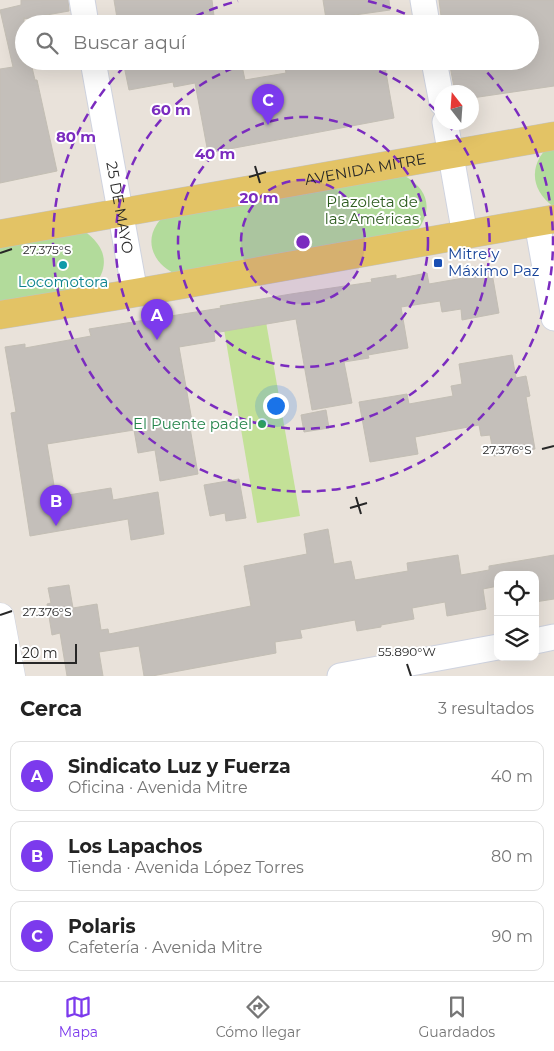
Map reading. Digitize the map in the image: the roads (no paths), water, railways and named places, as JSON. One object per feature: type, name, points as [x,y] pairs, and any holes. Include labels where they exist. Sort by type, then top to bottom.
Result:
[{"type":"main road","name":"AVENIDA MITRE","points":[[0,234],[554,136]]},
{"type":"main road","points":[[0,315],[546,221]]},
{"type":"main road","points":[[0,617],[6,663]]},
{"type":"street","points":[[82,0],[84,15]]},
{"type":"street","points":[[423,0],[426,15]]},
{"type":"street","name":"25 DE MAYO","points":[[95,70],[134,293]]},
{"type":"street","points":[[436,70],[439,85]]},
{"type":"street","points":[[446,130],[465,235]]},
{"type":"street","points":[[546,221],[554,318]]},
{"type":"street","points":[[539,640],[554,637]]},
{"type":"street","points":[[340,676],[494,648]]},
{"type":"place","name":"Polaris","points":[[268,125]]},
{"type":"place","name":"Mitre y Máximo Paz","points":[[438,263]]},
{"type":"place","name":"Locomotora","points":[[63,265]]},
{"type":"place","name":"Sindicato Luz y Fuerza","points":[[157,340]]},
{"type":"place","name":"El Puente padel","points":[[262,424]]},
{"type":"place","name":"Los Lapachos","points":[[56,526]]},
{"type":"park label","name":"Plazoleta de las Américas","points":[[372,210]]}]
